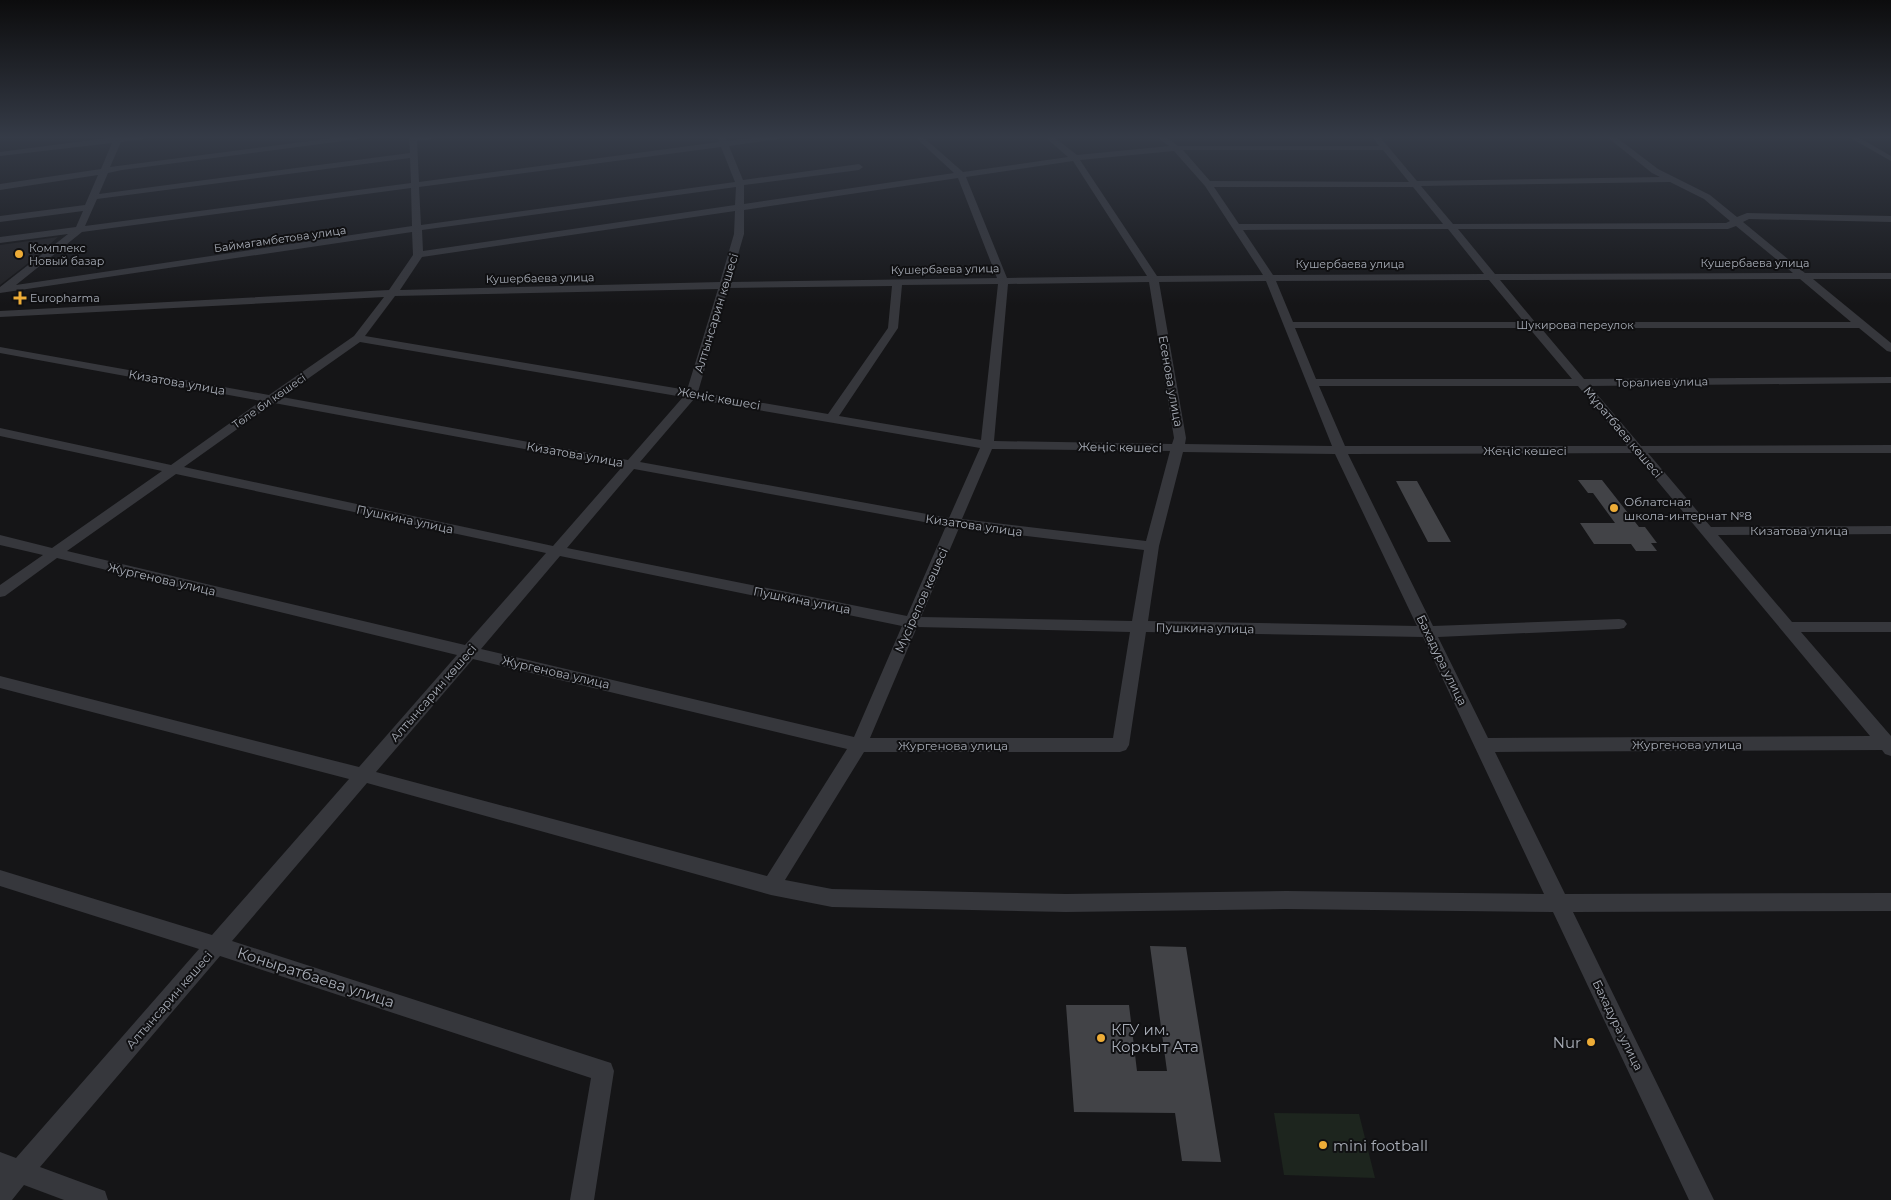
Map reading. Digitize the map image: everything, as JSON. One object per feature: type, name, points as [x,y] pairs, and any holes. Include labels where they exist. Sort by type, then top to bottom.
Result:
[{"type":"street","points":[[1,291],[80,230],[95,193]]},
{"type":"street","points":[[0,219],[91,202],[153,193]]},
{"type":"street","points":[[0,240],[363,193]]},
{"type":"street","points":[[416,193],[418,254],[844,193]]},
{"type":"street","name":"Баймагамбетова улица","points":[[1,291],[417,228],[674,193]]},
{"type":"street","name":"Алтынсарин көшесі","points":[[0,1195],[10,1168],[216,945],[692,394],[739,234],[740,193]]},
{"type":"street","name":"Мүсірепов көшесі","points":[[772,886],[859,744],[955,524],[987,445],[1003,280],[969,193]]},
{"type":"street","name":"Есенова улица","points":[[1098,193],[1153,278],[1180,438],[1152,546],[1120,745]]},
{"type":"street","name":"Бахадура улица","points":[[1214,193],[1269,277],[1340,450],[1702,1200]]},
{"type":"street","name":"Мұратбаев көшесі","points":[[1422,193],[1889,745]]},
{"type":"street","points":[[1699,193],[1736,220],[1891,350]]},
{"type":"street","points":[[1237,227],[1728,226],[1736,220],[1748,216],[1891,219]]},
{"type":"street","name":"Төле би көшесі","points":[[0,592],[358,338],[413,265],[418,254]]},
{"type":"street","name":"Кушербаева улица","points":[[0,314],[392,294],[1003,280],[1491,276],[1891,276]]},
{"type":"street","points":[[832,418],[894,328],[898,283]]},
{"type":"street","name":"Шукирова переулок","points":[[1289,325],[1861,325]]},
{"type":"street","name":"Жеңіс көшесі","points":[[358,338],[987,445],[1340,450],[1891,449]]},
{"type":"street","name":"Кизатова улица","points":[[0,350],[955,524],[1152,546]]},
{"type":"street","name":"Торалиев улица","points":[[1312,382],[1582,383],[1891,380]]},
{"type":"street","name":"Пушкина улица","points":[[0,432],[556,551],[911,622],[1429,632],[1619,624]]},
{"type":"street","name":"Кизатова улица","points":[[1707,531],[1891,530]]},
{"type":"street","name":"Жургенова улица","points":[[0,540],[859,744],[1120,745]]},
{"type":"street","points":[[1788,627],[1891,627]]},
{"type":"street","points":[[0,682],[362,775],[772,886],[842,898],[1066,903],[1286,900],[1559,903],[1891,902]]},
{"type":"street","name":"Жургенова улица","points":[[1483,745],[1889,745]]},
{"type":"street","name":"Коныратбаева улица","points":[[0,878],[216,945],[603,1071],[582,1200]]},
{"type":"street","points":[[10,1168],[96,1200]]},
{"type":"shaded area","name":"Комплекс Новый базар","points":[[58,237],[27,264],[0,285],[0,245]]},
{"type":"shaded area","name":"mini football","points":[[1274,1113],[1359,1114],[1375,1178],[1284,1175]]},
{"type":"building","name":"Облатсная школа-интернат №8","points":[[1578,480],[1602,480],[1639,527],[1645,527],[1657,543],[1651,543],[1657,551],[1636,551],[1631,544],[1594,544],[1580,523],[1615,523],[1593,493],[1588,493]]},
{"type":"building","points":[[1396,481],[1417,481],[1451,542],[1428,542]]},
{"type":"building","name":"КГУ им. Коркыт Ата","points":[[1150,946],[1186,947],[1221,1162],[1182,1161],[1175,1113],[1074,1112],[1066,1005],[1129,1005],[1137,1071],[1167,1071]]},
{"type":"place","name":"Комплекс Новый базар","points":[[19,254]]},
{"type":"place","name":"Europharma","points":[[20,298]]},
{"type":"place","name":"Облатсная школа-интернат №8","points":[[1614,508]]},
{"type":"place","name":"КГУ им. Коркыт Ата","points":[[1101,1038]]},
{"type":"place","name":"Nur","points":[[1591,1042]]},
{"type":"place","name":"mini football","points":[[1323,1145]]}]
